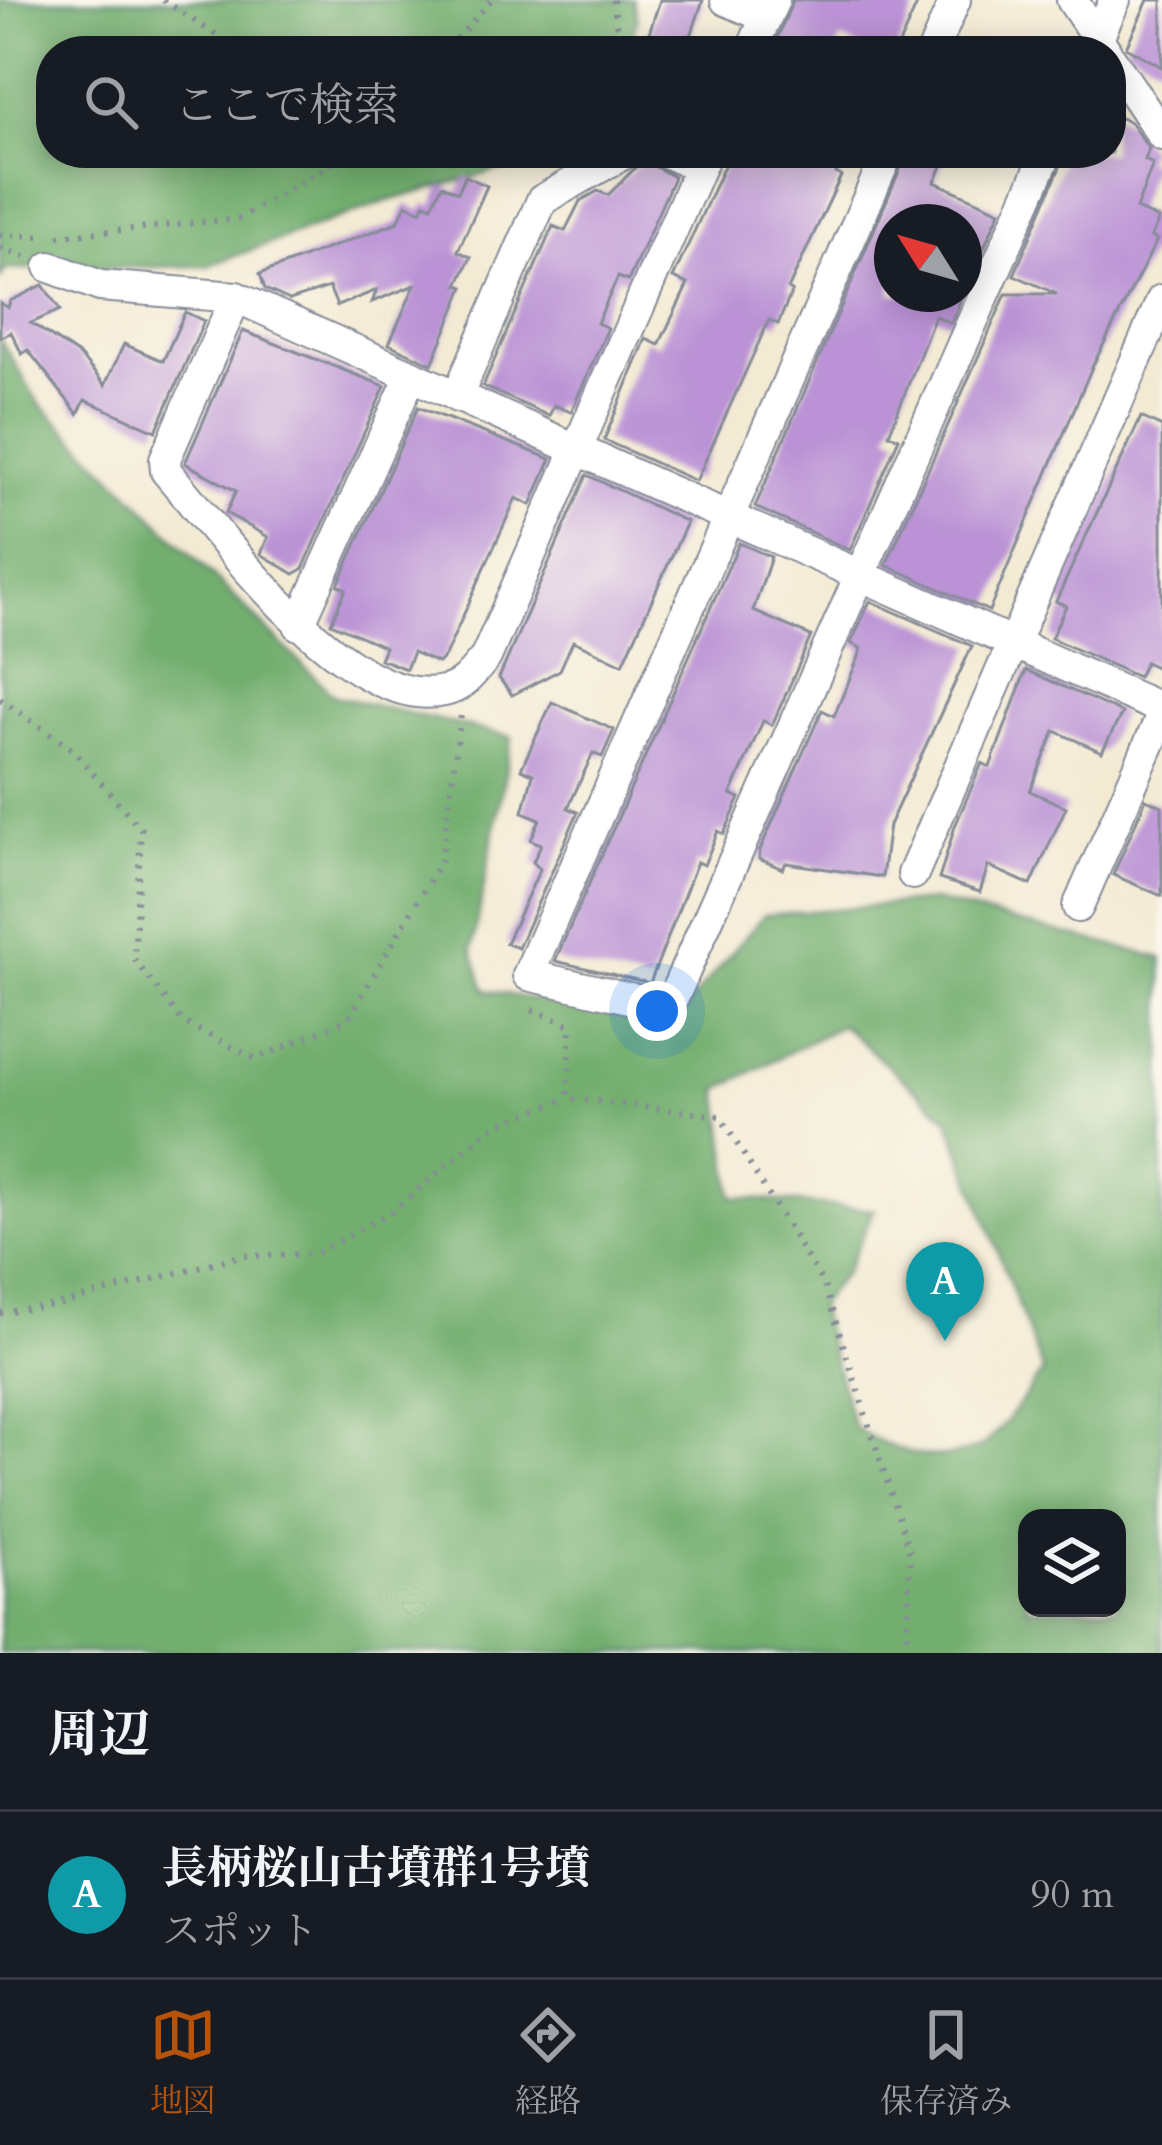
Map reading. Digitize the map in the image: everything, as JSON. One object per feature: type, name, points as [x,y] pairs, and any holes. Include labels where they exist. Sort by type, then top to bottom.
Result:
[{"type":"street","points":[[726,0],[770,8],[758,36]]},
{"type":"street","points":[[940,36],[956,0]]},
{"type":"street","points":[[1072,0],[1094,36]]},
{"type":"street","points":[[1106,36],[1115,0]]},
{"type":"street","points":[[1126,84],[1162,135]]},
{"type":"street","points":[[457,397],[542,200],[599,168]]},
{"type":"street","points":[[236,297],[165,459],[166,471],[299,626],[374,677],[417,692],[445,691],[466,682],[486,657],[700,168]]},
{"type":"street","points":[[881,168],[528,975],[670,1007],[1040,168]]},
{"type":"street","points":[[50,267],[100,286],[236,297],[1162,712],[1078,907]]},
{"type":"street","points":[[913,874],[1162,300]]},
{"type":"street","points":[[299,626],[411,376]]},
{"type":"path","points":[[163,0],[218,36]]},
{"type":"path","points":[[459,36],[491,0]]},
{"type":"path","points":[[613,0],[618,36]]},
{"type":"path","points":[[0,235],[99,236],[238,219],[326,168]]},
{"type":"path","points":[[0,699],[73,749],[141,830],[134,959],[182,1022],[256,1059],[348,1019],[442,861],[466,682]]},
{"type":"path","points":[[530,1009],[571,1025],[568,1098]]},
{"type":"path","points":[[0,1313],[56,1305],[240,1256],[315,1254],[391,1212],[495,1125],[568,1098],[720,1116],[824,1285],[910,1552],[907,1653]]},
{"type":"green space","points":[[0,0],[633,0],[637,18],[633,36],[36,36],[36,168],[506,168],[384,202],[207,266],[6,269],[0,278]]},
{"type":"green space","points":[[0,339],[38,402],[334,696],[512,737],[472,949],[485,990],[669,1026],[764,915],[933,901],[1162,958],[1162,1653],[0,1653]],"holes":[[[842,1025],[948,1118],[1043,1372],[981,1446],[931,1456],[899,1450],[854,1427],[818,1306],[846,1271],[874,1210],[733,1197],[719,1089]]]},
{"type":"building","points":[[660,0],[703,0],[691,36],[648,36]]},
{"type":"building","points":[[793,0],[919,0],[903,36],[778,36]]},
{"type":"building","points":[[1148,0],[1162,0],[1162,67],[1126,47]]},
{"type":"building","points":[[1126,120],[1130,122],[1149,149],[1145,160],[1153,164],[1136,209],[1159,219],[1151,237],[1157,240],[1092,367],[989,611],[886,565],[1006,294],[1057,294],[1014,275],[1060,168],[1126,168]]},
{"type":"building","points":[[635,168],[658,168],[674,177],[628,281],[618,277],[597,323],[608,328],[571,412],[554,405],[549,416],[483,386],[553,226],[565,231],[580,201],[598,191],[608,195]]},
{"type":"building","points":[[723,168],[838,168],[836,173],[841,176],[788,289],[792,291],[778,324],[769,320],[696,481],[604,440],[646,339],[659,345],[688,284],[673,278]]},
{"type":"building","points":[[901,168],[941,168],[935,182],[1000,211],[982,252],[982,204],[885,204]]},
{"type":"building","points":[[465,176],[487,186],[458,251],[471,257],[458,285],[464,287],[432,364],[389,344],[415,285],[372,302],[377,290],[337,306],[329,287],[290,300],[265,289],[260,274],[398,222],[406,204],[421,211],[425,203],[432,206],[442,185],[458,192]]},
{"type":"building","points":[[874,230],[874,312],[956,312],[951,323],[935,316],[889,434],[899,438],[850,550],[755,507]]},
{"type":"building","points":[[43,285],[60,310],[31,323],[80,356],[105,385],[124,344],[163,361],[185,312],[204,321],[156,431],[85,400],[78,414],[28,350],[22,354],[11,332],[0,338],[0,303],[8,308],[10,301]]},
{"type":"building","points":[[243,331],[385,386],[303,569],[294,574],[261,554],[268,537],[226,513],[236,491],[185,463]]},
{"type":"building","points":[[418,407],[551,459],[531,505],[516,498],[445,656],[438,663],[413,652],[406,669],[380,659],[385,647],[331,623],[346,589],[338,585]]},
{"type":"building","points":[[1141,417],[1162,427],[1162,670],[1145,662],[1138,677],[1051,638],[1066,606],[1056,601]]},
{"type":"building","points":[[587,475],[687,522],[623,664],[573,641],[560,670],[512,695],[499,678]]},
{"type":"building","points":[[739,543],[771,557],[753,611],[811,636],[793,678],[772,725],[763,721],[731,794],[740,798],[724,834],[718,831],[704,865],[697,862],[650,983],[555,961]]},
{"type":"building","points":[[870,601],[972,646],[889,825],[882,877],[786,863],[783,869],[759,859],[760,850],[822,710],[834,716],[860,654],[861,648],[851,643]]},
{"type":"building","points":[[1026,670],[1122,713],[1102,752],[1055,731],[1030,791],[1066,807],[1031,885],[988,866],[980,892],[939,879],[955,826],[982,763],[990,767]]},
{"type":"building","points":[[552,702],[614,730],[602,757],[593,753],[568,808],[578,812],[518,948],[506,943],[540,869],[533,862],[541,844],[531,840],[540,819],[523,812],[533,774],[521,769]]},
{"type":"building","points":[[1146,799],[1162,806],[1162,896],[1113,875]]},
{"type":"place","name":"長柄桜山古墳群1号墳","points":[[945,1341]]}]
